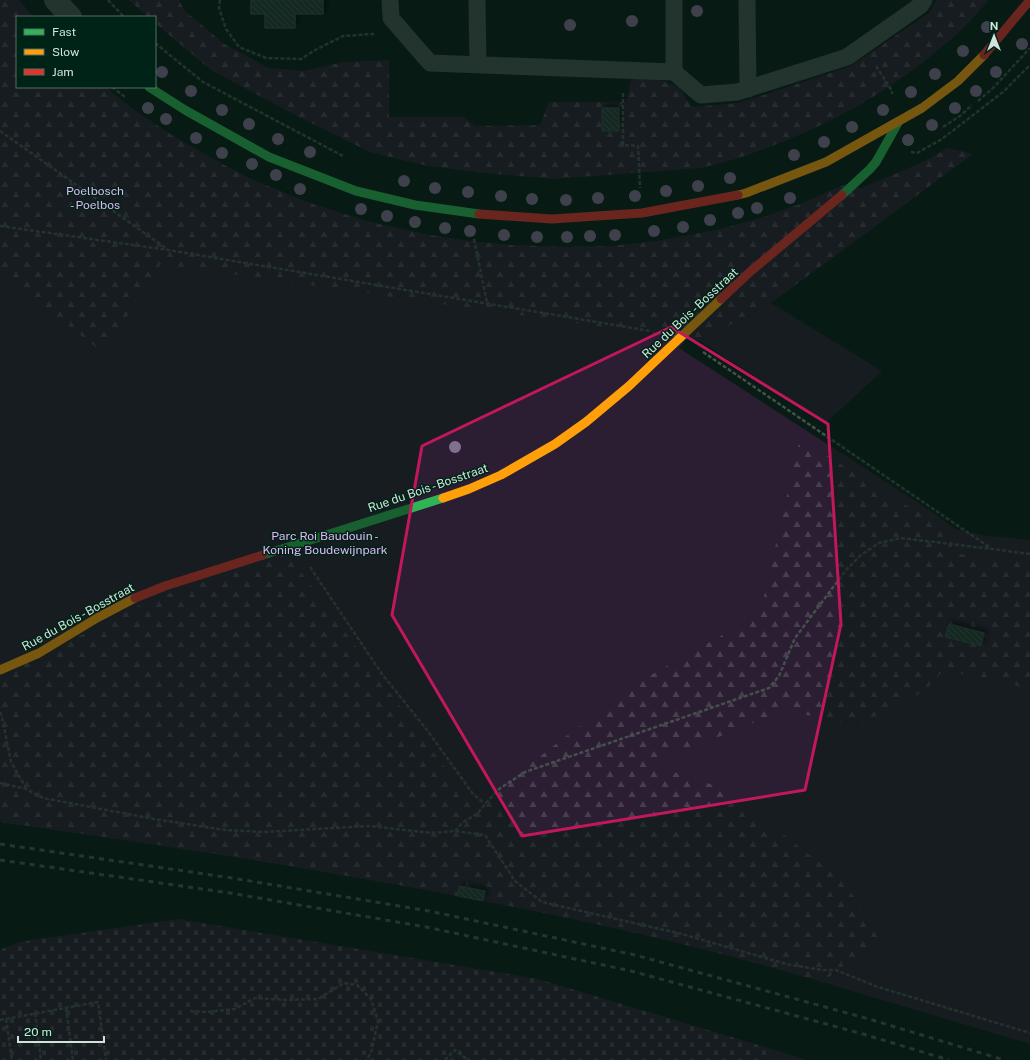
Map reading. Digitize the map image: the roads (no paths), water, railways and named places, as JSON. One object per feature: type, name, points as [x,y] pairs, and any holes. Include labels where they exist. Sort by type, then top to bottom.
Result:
[{"type":"street","points":[[55,0],[70,16]]},
{"type":"street","points":[[151,88],[185,110],[270,157],[356,191],[415,205],[478,214],[552,219],[642,213],[746,193],[826,162],[922,108],[958,82],[988,51],[1030,0]]},
{"type":"street","name":"Rue du Bois - Bosstraat","points":[[0,670],[39,653],[97,618],[138,597],[165,586],[469,489],[501,475],[555,444],[586,422],[629,386],[751,271],[844,193],[870,169],[876,162],[899,121]]},
{"type":"lane","points":[[390,0],[391,18],[430,63],[674,72],[701,95],[737,92],[847,57],[921,5],[924,0]]},
{"type":"lane","points":[[477,0],[478,65]]},
{"type":"lane","points":[[674,0],[674,72]]},
{"type":"lane","points":[[747,0],[748,89]]},
{"type":"railway","points":[[0,844],[232,878],[429,911],[635,955],[869,1019],[1004,1060]]},
{"type":"railway","points":[[0,860],[230,893],[426,927],[631,971],[863,1034],[949,1060]]},
{"type":"park label","name":"Poelbosch - Poelbos","points":[[95,198]]},
{"type":"park label","name":"Parc Roi Baudouin - Koning Boudewijnpark","points":[[325,543]]}]
